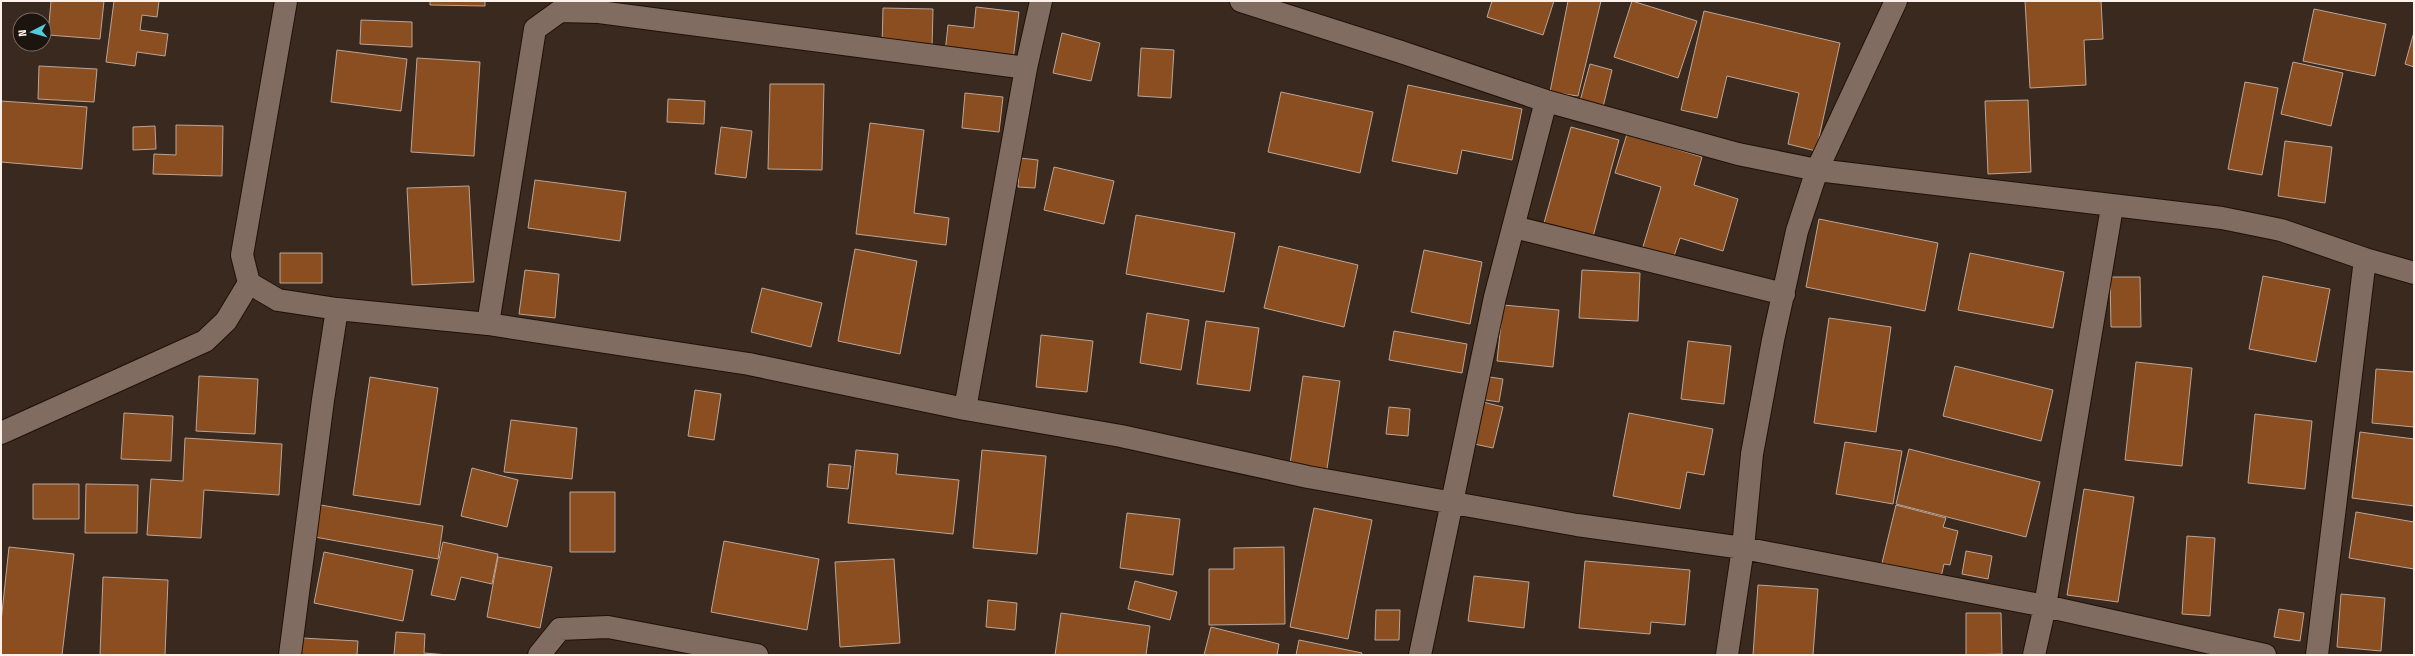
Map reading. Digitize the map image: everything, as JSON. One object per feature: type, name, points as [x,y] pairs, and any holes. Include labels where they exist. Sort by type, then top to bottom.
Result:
[{"type":"street","points":[[1,433],[204,341],[226,322],[249,283],[242,255],[286,1]]},
{"type":"street","points":[[965,409],[1026,68],[1041,1]]},
{"type":"street","points":[[1241,1],[1398,51],[1546,101],[1738,154],[1817,170],[2112,207],[2222,218],[2281,230],[2365,259],[2414,273]]},
{"type":"street","points":[[1727,655],[1743,548],[1752,454],[1772,340],[1784,294],[1797,232],[1817,170],[1896,1]]},
{"type":"street","points":[[488,324],[535,29],[560,11],[599,12],[1026,68]]},
{"type":"street","points":[[1420,655],[1495,297],[1546,101]]},
{"type":"street","points":[[2034,655],[2045,606],[2112,207]]},
{"type":"street","points":[[1514,227],[1784,294]]},
{"type":"street","points":[[2317,655],[2365,259]]},
{"type":"street","points":[[249,283],[278,300],[337,309],[488,324],[749,364],[965,409],[1121,436],[1308,477],[1577,525],[1743,548],[2045,606],[2265,655]]},
{"type":"street","points":[[290,655],[323,400],[337,309]]},
{"type":"street","points":[[539,655],[560,629],[608,627],[757,655]]},
{"type":"building","points":[[51,1],[104,1],[100,39],[52,35],[52,12],[50,12]]},
{"type":"building","points":[[114,1],[159,1],[157,17],[142,15],[140,30],[168,34],[165,56],[137,52],[135,66],[106,62]]},
{"type":"building","points":[[430,1],[485,1],[485,6],[430,5]]},
{"type":"building","points":[[1492,1],[1554,1],[1543,35],[1487,17]]},
{"type":"building","points":[[1568,1],[1601,1],[1578,96],[1550,92]]},
{"type":"building","points":[[1632,1],[1697,21],[1678,78],[1614,57]]},
{"type":"building","points":[[2025,1],[2101,1],[2103,39],[2084,40],[2086,85],[2030,88]]},
{"type":"building","points":[[976,7],[1019,12],[1013,60],[945,53],[948,25],[974,28]]},
{"type":"building","points":[[883,8],[933,9],[932,47],[882,46]]},
{"type":"building","points":[[2314,9],[2386,24],[2375,76],[2303,61]]},
{"type":"building","points":[[1704,11],[1840,43],[1816,151],[1788,144],[1799,93],[1727,76],[1717,118],[1681,110]]},
{"type":"building","points":[[361,20],[412,22],[412,47],[360,44]]},
{"type":"building","points":[[2414,32],[2414,67],[2405,64]]},
{"type":"building","points":[[1062,33],[1100,43],[1091,81],[1053,73]]},
{"type":"building","points":[[1141,48],[1174,50],[1171,98],[1138,96]]},
{"type":"building","points":[[337,50],[407,59],[401,111],[331,102]]},
{"type":"building","points":[[417,58],[480,62],[474,156],[411,152]]},
{"type":"building","points":[[2293,62],[2343,73],[2331,126],[2281,114]]},
{"type":"building","points":[[1590,64],[1612,70],[1603,107],[1580,101]]},
{"type":"building","points":[[39,66],[97,69],[94,102],[38,99]]},
{"type":"building","points":[[2245,82],[2278,88],[2262,175],[2228,169]]},
{"type":"building","points":[[770,84],[824,84],[822,170],[768,169]]},
{"type":"building","points":[[1408,85],[1522,109],[1512,160],[1462,150],[1457,174],[1392,161]]},
{"type":"building","points":[[1281,92],[1373,112],[1360,173],[1268,152]]},
{"type":"building","points":[[965,93],[1003,97],[999,132],[962,128]]},
{"type":"building","points":[[668,99],[705,101],[704,124],[667,122]]},
{"type":"building","points":[[2028,100],[2031,172],[1988,174],[1985,101]]},
{"type":"building","points":[[1,101],[87,107],[82,169],[1,162]]},
{"type":"building","points":[[870,123],[924,130],[914,213],[949,218],[946,245],[856,234]]},
{"type":"building","points":[[176,125],[223,126],[222,176],[153,174],[154,154],[176,155]]},
{"type":"building","points":[[155,126],[156,149],[133,150],[133,127]]},
{"type":"building","points":[[721,127],[752,131],[746,178],[715,174]]},
{"type":"building","points":[[1571,127],[1619,140],[1591,244],[1542,230]]},
{"type":"building","points":[[1627,134],[1702,157],[1694,185],[1738,199],[1723,251],[1680,238],[1673,259],[1642,250],[1661,187],[1615,173]]},
{"type":"building","points":[[2285,141],[2332,147],[2325,203],[2278,196]]},
{"type":"building","points":[[1020,158],[1038,160],[1035,188],[1018,187]]},
{"type":"building","points":[[1054,167],[1114,181],[1104,224],[1044,210]]},
{"type":"building","points":[[535,180],[626,192],[620,241],[528,228]]},
{"type":"building","points":[[469,186],[474,282],[412,285],[407,188]]},
{"type":"building","points":[[1136,215],[1235,233],[1224,292],[1126,274]]},
{"type":"building","points":[[1819,219],[1938,243],[1925,311],[1806,287]]},
{"type":"building","points":[[1279,246],[1358,265],[1344,327],[1264,308]]},
{"type":"building","points":[[855,249],[917,261],[900,354],[838,341]]},
{"type":"building","points":[[1424,250],[1482,262],[1470,324],[1411,312]]},
{"type":"building","points":[[280,253],[322,253],[322,283],[280,283]]},
{"type":"building","points":[[1970,253],[2064,272],[2053,328],[1958,310]]},
{"type":"building","points":[[525,270],[559,274],[555,318],[519,314]]},
{"type":"building","points":[[1582,270],[1640,273],[1638,321],[1579,318]]},
{"type":"building","points":[[2263,276],[2330,289],[2316,362],[2249,349]]},
{"type":"building","points":[[2110,277],[2140,277],[2141,327],[2111,327]]},
{"type":"building","points":[[762,288],[822,303],[811,347],[751,332]]},
{"type":"building","points":[[1503,305],[1559,310],[1553,367],[1497,361]]},
{"type":"building","points":[[1147,313],[1189,320],[1181,370],[1140,363]]},
{"type":"building","points":[[1829,318],[1891,327],[1876,432],[1814,423]]},
{"type":"building","points":[[1206,321],[1259,328],[1250,391],[1197,384]]},
{"type":"building","points":[[1394,331],[1467,344],[1462,373],[1389,360]]},
{"type":"building","points":[[1041,335],[1093,341],[1087,392],[1036,387]]},
{"type":"building","points":[[1688,341],[1731,346],[1724,404],[1681,399]]},
{"type":"building","points":[[2136,362],[2192,368],[2182,466],[2125,460]]},
{"type":"building","points":[[1955,366],[2053,390],[2041,441],[1943,416]]},
{"type":"building","points":[[2376,369],[2414,372],[2414,427],[2372,423]]},
{"type":"building","points":[[199,376],[258,379],[255,434],[196,431]]},
{"type":"building","points":[[1303,376],[1340,381],[1327,469],[1290,464]]},
{"type":"building","points":[[1483,376],[1503,379],[1499,402],[1479,399]]},
{"type":"building","points":[[370,377],[438,388],[420,505],[353,495]]},
{"type":"building","points":[[695,390],[721,394],[714,440],[688,436]]},
{"type":"building","points":[[1475,400],[1503,407],[1493,448],[1465,442]]},
{"type":"building","points":[[1389,407],[1410,409],[1408,436],[1386,434]]},
{"type":"building","points":[[124,413],[173,416],[171,461],[121,459]]},
{"type":"building","points":[[1629,413],[1713,429],[1704,475],[1687,472],[1680,509],[1613,496]]},
{"type":"building","points":[[2255,414],[2312,421],[2305,489],[2248,483]]},
{"type":"building","points":[[511,420],[577,428],[572,479],[504,472]]},
{"type":"building","points":[[2360,432],[2414,439],[2414,506],[2352,498]]},
{"type":"building","points":[[185,438],[282,444],[279,495],[204,490],[201,538],[147,535],[151,479],[183,481]]},
{"type":"building","points":[[1845,442],[1902,451],[1893,504],[1836,494]]},
{"type":"building","points":[[1909,449],[2040,482],[2026,537],[1896,504]]},
{"type":"building","points":[[856,450],[898,454],[896,474],[959,480],[953,534],[848,523]]},
{"type":"building","points":[[982,450],[1046,456],[1037,554],[973,548]]},
{"type":"building","points":[[829,464],[851,466],[848,489],[827,487]]},
{"type":"building","points":[[472,468],[518,480],[507,527],[461,516]]},
{"type":"building","points":[[33,484],[79,484],[79,519],[33,519]]},
{"type":"building","points":[[86,484],[138,485],[137,533],[85,533]]},
{"type":"building","points":[[2084,489],[2134,497],[2118,602],[2067,595]]},
{"type":"building","points":[[570,492],[615,492],[615,552],[570,552]]},
{"type":"building","points":[[315,504],[443,526],[438,559],[309,536]]},
{"type":"building","points":[[1896,505],[1946,518],[1943,527],[1958,531],[1950,565],[1944,564],[1941,577],[1882,563]]},
{"type":"building","points":[[1314,508],[1372,520],[1348,639],[1290,627]]},
{"type":"building","points":[[2356,512],[2414,522],[2414,569],[2349,558]]},
{"type":"building","points":[[1127,513],[1180,519],[1173,575],[1120,568]]},
{"type":"building","points":[[2187,536],[2215,538],[2210,616],[2182,614]]},
{"type":"building","points":[[724,541],[819,559],[807,630],[711,612]]},
{"type":"building","points":[[443,542],[498,554],[492,584],[461,577],[455,600],[431,595]]},
{"type":"building","points":[[9,547],[74,554],[62,655],[1,655],[1,622]]},
{"type":"building","points":[[1284,547],[1285,624],[1209,625],[1209,569],[1234,569],[1234,548]]},
{"type":"building","points":[[1966,551],[1992,556],[1988,579],[1962,574]]},
{"type":"building","points":[[324,552],[413,570],[403,621],[314,603]]},
{"type":"building","points":[[498,557],[552,567],[540,628],[487,617]]},
{"type":"building","points":[[894,559],[900,643],[840,647],[835,562]]},
{"type":"building","points":[[1585,561],[1690,570],[1685,625],[1651,622],[1650,634],[1579,628]]},
{"type":"building","points":[[1474,576],[1529,582],[1524,628],[1468,621]]},
{"type":"building","points":[[103,577],[168,580],[165,655],[100,655]]},
{"type":"building","points":[[1135,581],[1177,592],[1170,620],[1128,609]]},
{"type":"building","points":[[1758,585],[1818,589],[1813,655],[1753,655]]},
{"type":"building","points":[[2341,594],[2385,598],[2381,651],[2337,647]]},
{"type":"building","points":[[988,600],[1017,603],[1015,630],[986,627]]},
{"type":"building","points":[[2279,609],[2304,613],[2300,641],[2274,637]]},
{"type":"building","points":[[1376,610],[1400,610],[1399,640],[1375,640]]},
{"type":"building","points":[[1061,613],[1150,626],[1146,655],[1055,655]]},
{"type":"building","points":[[1966,613],[2001,613],[2002,654],[1966,655]]},
{"type":"building","points":[[1211,627],[1279,644],[1277,655],[1204,655]]},
{"type":"building","points":[[396,632],[425,634],[424,653],[449,655],[394,655]]},
{"type":"building","points":[[302,638],[358,641],[357,655],[301,655]]},
{"type":"building","points":[[1299,640],[1362,653],[1361,655],[1296,655]]}]
